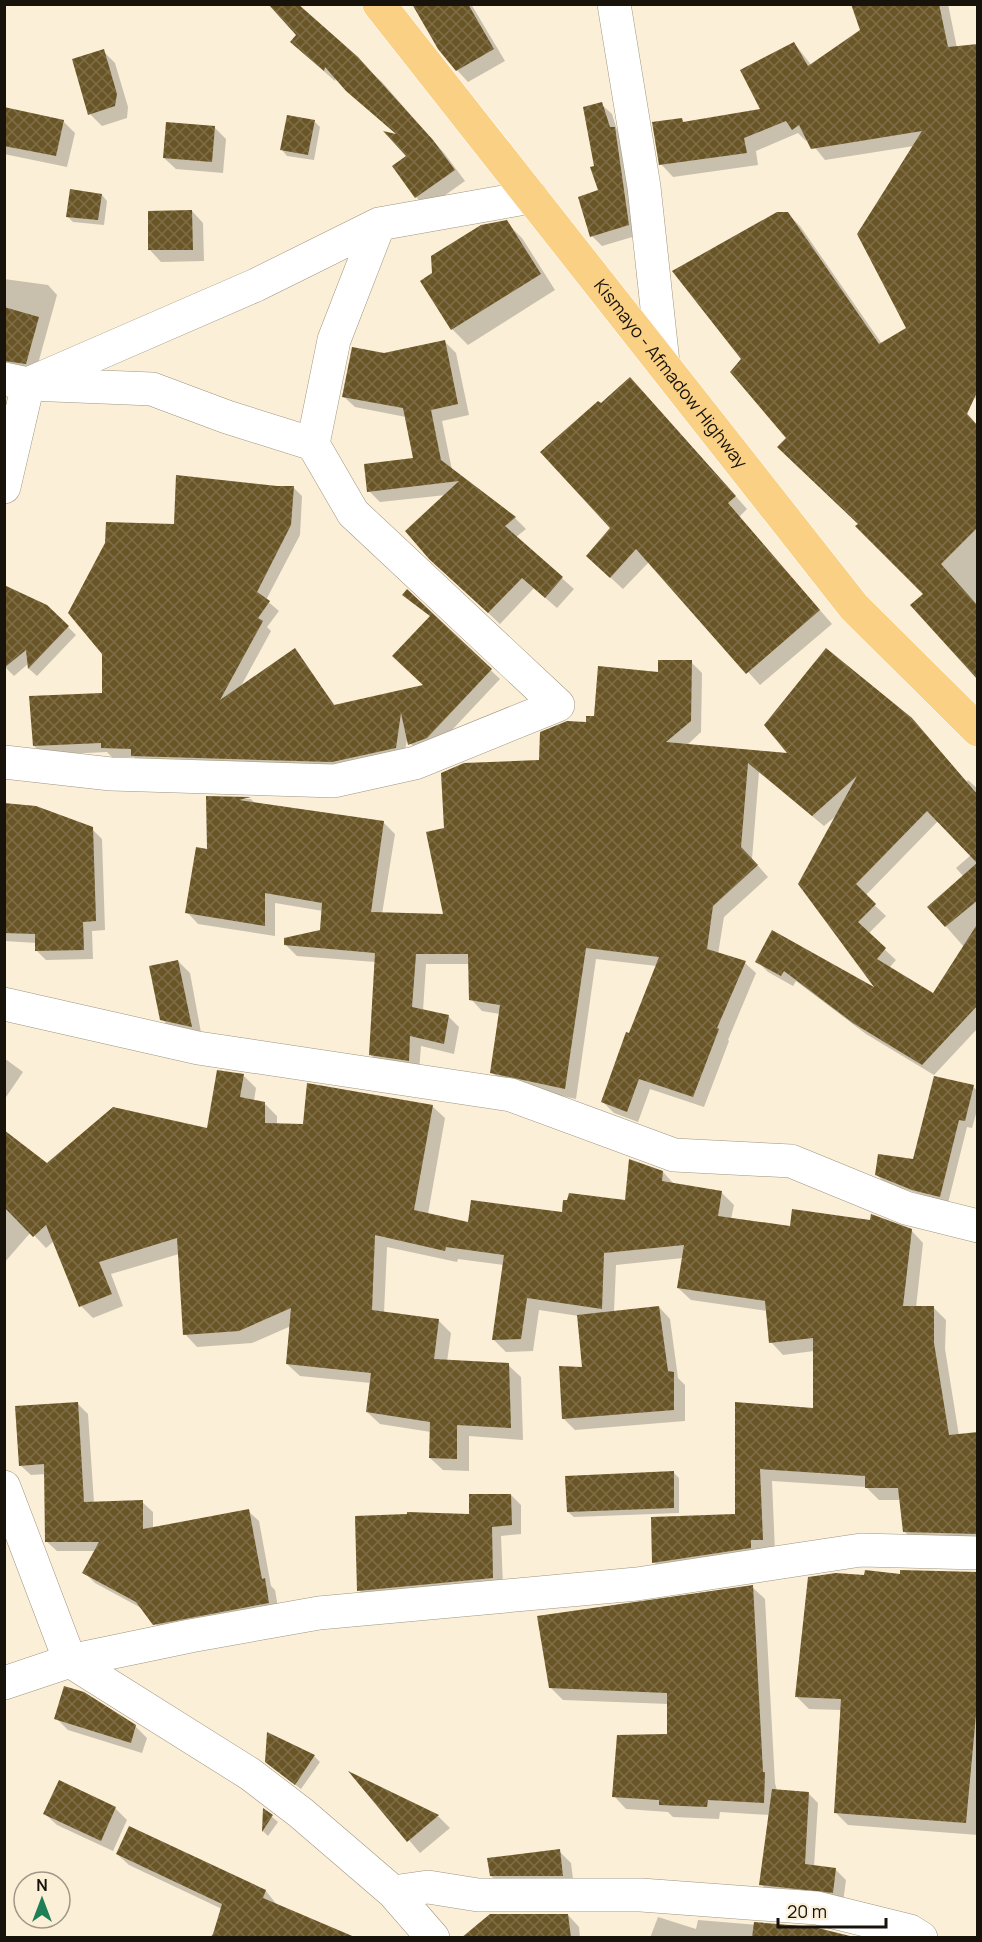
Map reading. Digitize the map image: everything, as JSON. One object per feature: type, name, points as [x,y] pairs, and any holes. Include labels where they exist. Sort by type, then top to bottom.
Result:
[{"type":"main road","name":"Kismayo - Afmadow Highway","points":[[379,4],[854,607],[978,730]]},
{"type":"street","points":[[614,4],[644,187],[663,363]]},
{"type":"street","points":[[16,382],[256,285],[379,224],[531,197]]},
{"type":"street","points":[[4,762],[111,774],[334,781],[415,763],[558,705],[353,513],[313,444],[334,340],[379,224]]},
{"type":"street","points":[[16,382],[152,389],[227,417],[313,444]]},
{"type":"street","points":[[4,488],[16,382]]},
{"type":"street","points":[[4,1004],[198,1048],[511,1095],[674,1155],[791,1161],[906,1208],[978,1226]]},
{"type":"street","points":[[4,1487],[70,1661],[250,1774],[301,1813],[393,1892],[433,1938]]},
{"type":"street","points":[[4,1683],[70,1661],[190,1636],[319,1613],[637,1584],[861,1550],[978,1553]]},
{"type":"street","points":[[393,1892],[428,1887],[478,1895],[641,1895],[817,1908],[910,1931],[921,1938]]},
{"type":"building","points":[[268,4],[298,4],[358,57],[433,140],[455,170],[415,198],[392,166],[406,156],[383,131],[396,134],[346,91],[325,67],[324,71],[290,42],[296,35]]},
{"type":"building","points":[[412,4],[468,4],[494,49],[456,71],[438,49]]},
{"type":"building","points":[[851,4],[939,4],[948,47],[978,44],[978,390],[967,414],[978,426],[978,527],[941,564],[978,606],[978,680],[910,605],[923,594],[855,526],[858,524],[777,447],[786,438],[730,372],[741,359],[672,271],[777,212],[788,212],[879,344],[906,328],[857,234],[922,131],[811,149],[799,125],[792,130],[786,121],[744,138],[747,153],[659,165],[652,122],[682,118],[683,122],[760,109],[740,70],[794,42],[808,66],[860,30]]},
{"type":"building","points":[[104,49],[117,94],[115,106],[88,115],[72,59]]},
{"type":"building","points":[[602,102],[610,127],[615,127],[629,225],[590,237],[578,197],[598,190],[590,167],[594,166],[583,107]]},
{"type":"building","points":[[4,107],[64,120],[56,156],[4,146]]},
{"type":"building","points":[[287,115],[315,120],[308,155],[280,150]]},
{"type":"building","points":[[166,122],[215,126],[212,162],[163,158]]},
{"type":"building","points":[[70,189],[102,194],[98,220],[66,217]]},
{"type":"building","points":[[192,210],[193,250],[148,250],[148,211]]},
{"type":"building","points":[[507,220],[541,274],[451,330],[420,281],[432,273],[431,256],[481,225]]},
{"type":"building","points":[[4,307],[39,317],[26,364],[4,361]]},
{"type":"building","points":[[445,340],[458,404],[431,410],[441,460],[516,517],[505,526],[563,577],[545,598],[522,578],[488,613],[429,559],[405,531],[459,481],[367,492],[364,464],[413,458],[403,408],[342,397],[352,347],[384,353]]},
{"type":"building","points":[[630,377],[736,496],[728,503],[820,610],[746,674],[636,549],[610,578],[586,556],[610,528],[540,452],[598,401],[601,403]]},
{"type":"building","points":[[176,475],[294,486],[291,525],[257,592],[270,601],[258,618],[263,621],[220,700],[295,648],[334,705],[423,685],[392,656],[430,616],[402,595],[407,589],[492,669],[427,738],[408,745],[401,713],[396,748],[332,762],[131,756],[131,749],[101,748],[101,743],[33,746],[29,696],[102,693],[102,654],[68,613],[105,543],[106,522],[174,524]]},
{"type":"building","points":[[4,585],[47,605],[69,626],[28,669],[26,650],[4,668]]},
{"type":"building","points":[[826,648],[912,718],[978,795],[978,900],[945,927],[927,907],[977,863],[927,811],[856,884],[876,904],[858,922],[886,948],[877,959],[933,993],[978,923],[978,1005],[922,1065],[853,1023],[784,971],[781,976],[755,962],[772,930],[874,987],[798,884],[857,776],[812,816],[748,763],[741,847],[758,865],[713,906],[707,949],[746,961],[717,1028],[719,1029],[693,1097],[639,1079],[627,1112],[601,1102],[626,1032],[629,1033],[659,957],[586,948],[565,1089],[490,1073],[500,1005],[469,1000],[468,954],[416,954],[412,1007],[449,1015],[444,1044],[410,1036],[409,1061],[369,1055],[375,953],[284,945],[284,938],[320,930],[322,903],[265,893],[265,926],[185,913],[196,847],[207,849],[206,796],[251,797],[239,800],[384,821],[371,912],[443,914],[426,832],[444,828],[441,773],[464,763],[539,760],[540,732],[567,721],[586,722],[586,716],[594,716],[598,666],[658,672],[658,660],[692,660],[691,721],[666,742],[787,753],[764,725]]},
{"type":"building","points":[[4,803],[36,806],[93,827],[96,921],[83,922],[84,950],[35,951],[35,934],[4,933]]},
{"type":"building","points":[[178,960],[192,1027],[160,1020],[149,966]]},
{"type":"building","points":[[217,1070],[244,1074],[240,1097],[265,1102],[265,1123],[303,1124],[307,1083],[433,1105],[414,1210],[468,1222],[471,1200],[562,1212],[563,1200],[567,1200],[569,1193],[625,1200],[629,1159],[663,1171],[662,1181],[722,1191],[718,1216],[790,1226],[792,1209],[870,1220],[871,1214],[912,1229],[903,1306],[934,1306],[934,1343],[949,1435],[978,1432],[978,1534],[903,1532],[898,1488],[865,1488],[865,1476],[760,1469],[763,1540],[751,1540],[751,1548],[652,1563],[651,1517],[735,1514],[735,1402],[813,1408],[813,1338],[769,1343],[765,1301],[677,1288],[684,1245],[604,1253],[602,1309],[527,1298],[521,1339],[492,1340],[504,1255],[446,1247],[445,1251],[375,1235],[372,1310],[439,1319],[434,1359],[509,1363],[511,1428],[457,1425],[457,1459],[429,1458],[430,1422],[366,1412],[371,1373],[286,1364],[291,1308],[239,1331],[183,1335],[177,1238],[99,1262],[112,1294],[79,1307],[46,1225],[33,1237],[4,1207],[4,1130],[47,1163],[113,1107],[207,1128]]},
{"type":"building","points":[[934,1076],[974,1085],[965,1121],[959,1120],[940,1197],[912,1190],[875,1175],[878,1154],[913,1159]]},
{"type":"building","points":[[659,1306],[668,1371],[674,1372],[674,1410],[562,1419],[559,1366],[582,1367],[577,1315]]},
{"type":"building","points":[[78,1402],[84,1502],[143,1500],[143,1529],[249,1509],[262,1579],[265,1578],[269,1603],[153,1625],[136,1602],[82,1573],[99,1542],[45,1542],[44,1464],[19,1466],[15,1406]]},
{"type":"building","points":[[674,1471],[674,1508],[567,1512],[565,1476]]},
{"type":"building","points":[[469,1494],[511,1494],[512,1525],[492,1527],[493,1578],[357,1591],[355,1516],[407,1514],[407,1512],[469,1514]]},
{"type":"building","points":[[865,1570],[900,1574],[900,1570],[978,1572],[978,1693],[966,1823],[834,1813],[841,1699],[795,1697],[808,1577],[836,1573],[864,1575]]},
{"type":"building","points":[[753,1585],[763,1772],[765,1772],[764,1803],[708,1800],[707,1807],[659,1805],[659,1800],[612,1797],[617,1735],[667,1734],[667,1693],[549,1688],[537,1616]]},
{"type":"building","points":[[64,1686],[84,1692],[136,1725],[131,1743],[54,1719]]},
{"type":"building","points":[[267,1732],[315,1755],[295,1785],[265,1762]]},
{"type":"building","points":[[348,1771],[439,1815],[407,1842]]},
{"type":"building","points":[[59,1780],[116,1807],[101,1841],[43,1814]]},
{"type":"building","points":[[772,1789],[809,1792],[805,1864],[836,1868],[833,1893],[759,1885]]},
{"type":"building","points":[[263,1808],[273,1815],[262,1832]]},
{"type":"building","points":[[129,1826],[266,1890],[263,1898],[357,1938],[210,1938],[222,1904],[116,1854]]},
{"type":"building","points":[[560,1849],[563,1876],[490,1876],[487,1858]]},
{"type":"building","points":[[490,1914],[568,1914],[571,1938],[461,1938]]},
{"type":"building","points":[[754,1922],[814,1927],[858,1938],[752,1938]]}]
